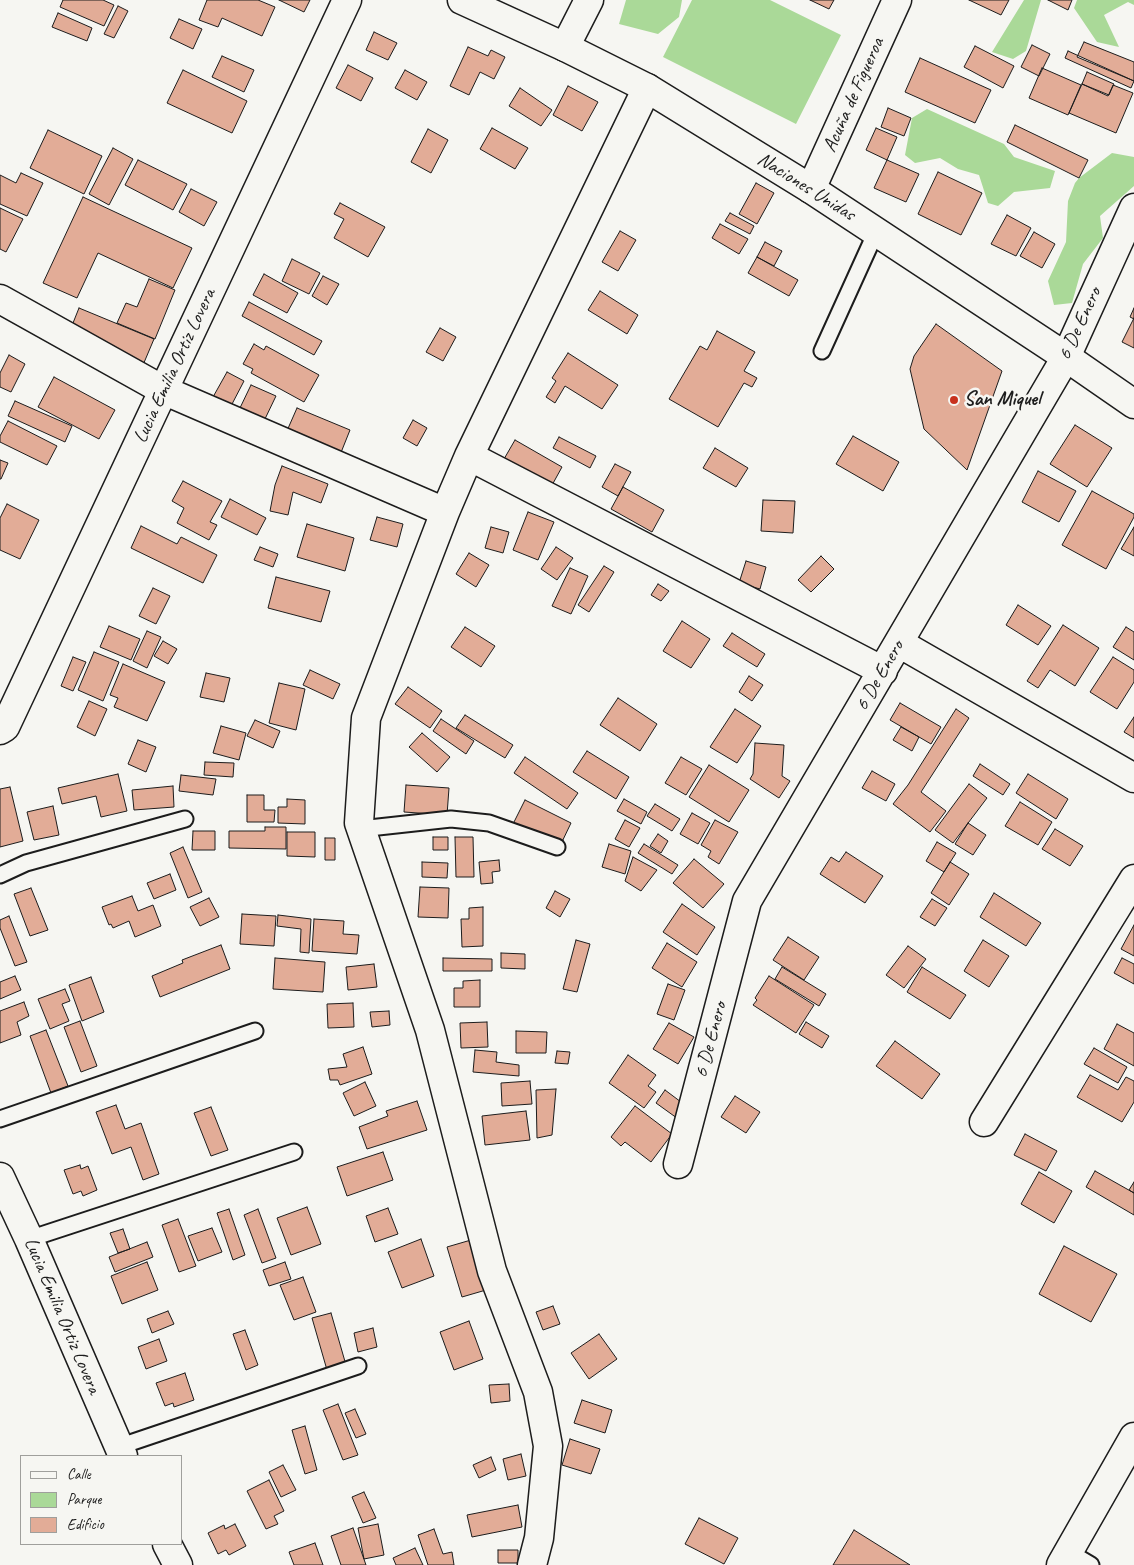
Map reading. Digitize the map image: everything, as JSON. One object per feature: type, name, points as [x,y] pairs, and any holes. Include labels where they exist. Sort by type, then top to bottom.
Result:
[{"type":"street","name":"Lucia Emilia Ortiz Lovera","points":[[0,730],[5,727],[347,0]]},
{"type":"street","name":"Naciones Unidas","points":[[462,0],[647,88],[811,189],[1134,404]]},
{"type":"street","points":[[565,48],[589,0]]},
{"type":"street","name":"Acuña de Figueroa","points":[[811,189],[897,0]]},
{"type":"street","points":[[532,1565],[539,1538],[548,1446],[538,1392],[492,1271],[430,1030],[360,829],[366,718],[445,512],[470,456],[647,88]]},
{"type":"street","name":"6 De Enero","points":[[678,1164],[747,901],[884,671],[1066,357],[1134,208]]},
{"type":"street","points":[[0,299],[163,390],[445,512]]},
{"type":"street","points":[[470,456],[884,671]]},
{"type":"street","points":[[899,643],[1134,778]]},
{"type":"street","points":[[984,1122],[1134,879]]},
{"type":"street","name":"Lucia Emilia Ortiz Lovera","points":[[0,1177],[121,1451]]},
{"type":"street","points":[[1074,1561],[1134,1437]]},
{"type":"street","points":[[168,1545],[178,1565]]},
{"type":"lane","points":[[822,351],[876,232]]},
{"type":"lane","points":[[0,875],[26,863],[185,819]]},
{"type":"lane","points":[[360,829],[452,819],[490,823],[557,847]]},
{"type":"lane","points":[[0,1119],[255,1031]]},
{"type":"lane","points":[[29,1239],[294,1152]]},
{"type":"lane","points":[[121,1451],[358,1366]]},
{"type":"green space","points":[[626,0],[682,0],[679,17],[658,34],[619,24]]},
{"type":"green space","points":[[692,0],[770,0],[841,35],[796,124],[663,57]]},
{"type":"green space","points":[[1024,0],[1041,0],[1026,51],[1013,59],[992,52]]},
{"type":"green space","points":[[1077,0],[1134,0],[1134,5],[1128,2],[1104,15],[1119,47],[1097,42],[1074,8]]},
{"type":"green space","points":[[927,109],[1004,144],[1014,157],[1055,171],[1050,188],[1014,192],[998,206],[988,203],[979,175],[958,169],[940,158],[915,163],[905,155],[912,118]]},
{"type":"green space","points":[[1112,153],[1134,157],[1134,186],[1100,216],[1103,238],[1083,264],[1072,303],[1054,305],[1048,281],[1066,242],[1068,201],[1079,178]]},
{"type":"building","points":[[63,0],[103,0],[114,5],[104,26],[60,7]]},
{"type":"building","points":[[207,0],[258,0],[275,7],[262,36],[222,18],[218,27],[199,20]]},
{"type":"building","points":[[279,0],[310,0],[304,12]]},
{"type":"building","points":[[810,0],[834,0],[829,9]]},
{"type":"building","points":[[969,0],[1009,0],[1001,15]]},
{"type":"building","points":[[1048,0],[1072,0],[1068,10]]},
{"type":"building","points":[[118,6],[128,11],[114,38],[104,34]]},
{"type":"building","points":[[58,13],[92,28],[87,41],[52,27]]},
{"type":"building","points":[[179,19],[202,29],[193,49],[170,38]]},
{"type":"building","points":[[374,32],[397,43],[388,60],[366,50]]},
{"type":"building","points":[[1084,42],[1134,62],[1134,81],[1077,57]]},
{"type":"building","points":[[1032,45],[1050,54],[1039,76],[1021,67]]},
{"type":"building","points":[[975,46],[1014,66],[1003,88],[964,67]]},
{"type":"building","points":[[468,47],[488,56],[491,50],[505,57],[494,79],[480,72],[469,95],[450,86]]},
{"type":"building","points":[[1068,51],[1134,81],[1131,88],[1065,58]]},
{"type":"building","points":[[222,56],[254,70],[244,92],[212,77]]},
{"type":"building","points":[[920,58],[991,90],[975,123],[905,92]]},
{"type":"building","points":[[348,65],[373,78],[361,101],[336,88]]},
{"type":"building","points":[[1042,68],[1081,85],[1068,115],[1029,98]]},
{"type":"building","points":[[183,70],[247,101],[232,133],[167,103]]},
{"type":"building","points":[[405,70],[427,82],[417,100],[395,88]]},
{"type":"building","points":[[1087,72],[1114,84],[1108,96],[1082,84]]},
{"type":"building","points":[[1082,84],[1109,95],[1113,85],[1133,93],[1116,133],[1069,113]]},
{"type":"building","points":[[568,86],[598,102],[582,131],[553,115]]},
{"type":"building","points":[[520,88],[552,110],[541,126],[509,106]]},
{"type":"building","points":[[888,108],[911,118],[904,136],[881,127]]},
{"type":"building","points":[[1015,125],[1088,160],[1079,178],[1007,142]]},
{"type":"building","points":[[492,128],[528,148],[515,169],[480,149]]},
{"type":"building","points":[[876,128],[897,137],[887,160],[866,150]]},
{"type":"building","points":[[428,129],[448,140],[431,173],[411,162]]},
{"type":"building","points":[[48,130],[102,156],[84,194],[30,168]]},
{"type":"building","points":[[113,148],[133,159],[109,205],[89,194]]},
{"type":"building","points":[[138,160],[187,184],[173,210],[125,185]]},
{"type":"building","points":[[887,160],[919,174],[906,202],[874,188]]},
{"type":"building","points":[[938,172],[982,193],[961,235],[918,214]]},
{"type":"building","points":[[21,173],[43,183],[27,216],[0,204],[0,175],[16,183]]},
{"type":"building","points":[[756,183],[774,193],[757,224],[739,214]]},
{"type":"building","points":[[191,189],[217,202],[204,226],[179,212]]},
{"type":"building","points":[[83,197],[192,248],[173,288],[98,253],[77,298],[43,283]]},
{"type":"building","points":[[340,203],[385,227],[368,257],[334,238],[344,219],[334,214]]},
{"type":"building","points":[[0,208],[23,219],[6,252],[0,249]]},
{"type":"building","points":[[730,213],[754,226],[750,234],[725,221]]},
{"type":"building","points":[[1007,215],[1031,228],[1016,256],[991,244]]},
{"type":"building","points":[[720,224],[748,239],[739,254],[712,238]]},
{"type":"building","points":[[620,231],[636,240],[618,271],[602,262]]},
{"type":"building","points":[[1034,232],[1055,244],[1042,268],[1020,256]]},
{"type":"building","points":[[765,242],[782,251],[774,266],[757,257]]},
{"type":"building","points":[[757,257],[798,280],[789,296],[748,273]]},
{"type":"building","points":[[292,259],[320,273],[309,294],[282,281]]},
{"type":"building","points":[[264,274],[298,293],[287,313],[253,295]]},
{"type":"building","points":[[323,276],[339,284],[327,305],[312,296]]},
{"type":"building","points":[[149,279],[175,290],[155,339],[117,323],[126,303],[137,307]]},
{"type":"building","points":[[600,291],[638,315],[627,334],[588,310]]},
{"type":"building","points":[[249,302],[322,341],[314,355],[242,316]]},
{"type":"building","points":[[79,308],[154,339],[143,365],[71,328]]},
{"type":"building","points":[[1134,308],[1134,319],[1130,317]]},
{"type":"building","points":[[1134,318],[1134,348],[1122,342]]},
{"type":"building","name":"San Miquel","points":[[936,324],[1002,371],[967,470],[924,429],[910,369],[914,356]]},
{"type":"building","points":[[440,328],[456,337],[443,361],[426,352]]},
{"type":"building","points":[[717,331],[755,352],[744,371],[757,378],[752,387],[744,383],[718,427],[669,399],[700,346],[707,350]]},
{"type":"building","points":[[254,344],[264,350],[266,346],[319,375],[304,402],[251,373],[253,369],[243,364]]},
{"type":"building","points":[[568,353],[618,385],[602,409],[565,386],[555,403],[546,397],[556,381],[552,378]]},
{"type":"building","points":[[9,355],[25,364],[11,392],[0,387],[0,373]]},
{"type":"building","points":[[227,372],[244,381],[231,406],[213,397]]},
{"type":"building","points":[[54,377],[115,410],[99,439],[38,407]]},
{"type":"building","points":[[251,385],[276,396],[264,421],[239,410]]},
{"type":"building","points":[[15,401],[72,426],[65,442],[8,416]]},
{"type":"building","points":[[297,408],[350,430],[340,455],[286,433]]},
{"type":"building","points":[[413,420],[427,428],[417,446],[403,438]]},
{"type":"building","points":[[8,421],[57,446],[47,465],[0,442],[0,436]]},
{"type":"building","points":[[1075,425],[1112,448],[1087,487],[1050,464]]},
{"type":"building","points":[[853,436],[899,462],[883,491],[836,464]]},
{"type":"building","points":[[559,437],[596,456],[590,468],[553,448]]},
{"type":"building","points":[[515,440],[562,467],[551,487],[504,459]]},
{"type":"building","points":[[715,448],[748,468],[736,487],[703,468]]},
{"type":"building","points":[[0,460],[8,463],[1,479],[0,479]]},
{"type":"building","points":[[615,464],[631,472],[618,496],[602,487]]},
{"type":"building","points":[[282,466],[328,484],[321,503],[293,492],[288,515],[270,511],[275,485]]},
{"type":"building","points":[[1038,471],[1076,491],[1059,522],[1022,502]]},
{"type":"building","points":[[183,481],[222,501],[210,522],[217,525],[209,540],[177,523],[184,508],[172,501]]},
{"type":"building","points":[[623,487],[664,510],[652,532],[611,509]]},
{"type":"building","points":[[1092,491],[1134,514],[1106,569],[1062,545]]},
{"type":"building","points":[[230,499],[266,518],[257,535],[221,517]]},
{"type":"building","points":[[763,500],[795,501],[793,533],[761,531]]},
{"type":"building","points":[[7,504],[39,520],[20,559],[0,550],[0,518]]},
{"type":"building","points":[[528,512],[554,522],[538,560],[513,550]]},
{"type":"building","points":[[377,517],[403,524],[397,547],[370,540]]},
{"type":"building","points":[[307,524],[354,538],[345,571],[297,557]]},
{"type":"building","points":[[141,526],[177,544],[181,537],[217,555],[203,583],[131,548]]},
{"type":"building","points":[[491,527],[509,532],[503,553],[485,548]]},
{"type":"building","points":[[1134,527],[1134,556],[1121,549]]},
{"type":"building","points":[[260,547],[278,554],[273,567],[254,560]]},
{"type":"building","points":[[556,547],[573,558],[557,580],[541,569]]},
{"type":"building","points":[[469,553],[489,565],[476,587],[456,574]]},
{"type":"building","points":[[821,556],[834,569],[811,592],[798,580]]},
{"type":"building","points":[[746,561],[766,567],[760,589],[739,583]]},
{"type":"building","points":[[604,566],[614,572],[589,612],[578,605]]},
{"type":"building","points":[[570,568],[588,576],[571,614],[552,606]]},
{"type":"building","points":[[276,577],[330,591],[321,622],[268,608]]},
{"type":"building","points":[[658,584],[669,591],[661,601],[651,595]]},
{"type":"building","points":[[153,588],[170,596],[156,624],[139,616]]},
{"type":"building","points":[[1018,605],[1051,626],[1038,645],[1006,625]]},
{"type":"building","points":[[682,621],[710,639],[691,668],[663,651]]},
{"type":"building","points":[[1063,625],[1099,648],[1075,686],[1050,670],[1038,688],[1027,681]]},
{"type":"building","points":[[109,626],[140,639],[131,660],[100,647]]},
{"type":"building","points":[[465,627],[495,646],[481,667],[451,647]]},
{"type":"building","points":[[1126,627],[1134,632],[1134,660],[1113,647]]},
{"type":"building","points":[[147,631],[161,637],[147,668],[133,661]]},
{"type":"building","points":[[732,633],[765,654],[757,667],[723,646]]},
{"type":"building","points":[[163,641],[177,649],[168,664],[154,656]]},
{"type":"building","points":[[94,652],[119,662],[103,701],[78,690]]},
{"type":"building","points":[[73,657],[86,662],[73,691],[61,686]]},
{"type":"building","points":[[1113,657],[1134,670],[1134,682],[1117,709],[1090,692]]},
{"type":"building","points":[[123,664],[165,682],[147,721],[114,707],[118,698],[110,695]]},
{"type":"building","points":[[310,670],[340,684],[333,699],[303,685]]},
{"type":"building","points":[[206,673],[230,678],[224,702],[200,697]]},
{"type":"building","points":[[749,676],[763,685],[752,701],[739,692]]},
{"type":"building","points":[[279,683],[305,689],[296,730],[269,723]]},
{"type":"building","points":[[408,687],[442,711],[430,728],[395,704]]},
{"type":"building","points":[[618,698],[657,724],[640,751],[600,725]]},
{"type":"building","points":[[89,701],[107,709],[95,736],[77,727]]},
{"type":"building","points":[[900,703],[941,727],[931,744],[890,720]]},
{"type":"building","points":[[735,709],[761,726],[737,763],[710,747]]},
{"type":"building","points":[[956,709],[969,718],[921,792],[946,811],[930,832],[893,804],[908,785]]},
{"type":"building","points":[[465,715],[513,745],[505,758],[456,728]]},
{"type":"building","points":[[1134,717],[1134,738],[1124,732]]},
{"type":"building","points":[[441,719],[474,741],[466,754],[433,731]]},
{"type":"building","points":[[255,720],[280,731],[273,748],[247,736]]},
{"type":"building","points":[[221,726],[246,733],[239,760],[213,753]]},
{"type":"building","points":[[901,727],[919,737],[912,751],[893,740]]},
{"type":"building","points":[[422,733],[450,757],[437,772],[409,747]]},
{"type":"building","points":[[138,740],[156,747],[146,772],[128,764]]},
{"type":"building","points":[[755,743],[784,745],[782,776],[790,781],[779,798],[750,779],[753,774]]},
{"type":"building","points":[[587,751],[629,777],[616,799],[573,772]]},
{"type":"building","points":[[525,757],[578,793],[567,809],[514,773]]},
{"type":"building","points":[[681,757],[702,769],[686,795],[665,783]]},
{"type":"building","points":[[205,762],[234,763],[233,777],[204,775]]},
{"type":"building","points":[[980,764],[1010,784],[1003,795],[973,776]]},
{"type":"building","points":[[709,765],[749,790],[729,822],[689,797]]},
{"type":"building","points":[[872,771],[895,784],[886,801],[862,788]]},
{"type":"building","points":[[118,774],[127,811],[101,817],[96,796],[62,804],[58,788]]},
{"type":"building","points":[[1028,774],[1068,799],[1056,819],[1016,793]]},
{"type":"building","points":[[181,775],[216,779],[213,795],[179,791]]},
{"type":"building","points":[[969,784],[987,798],[953,843],[935,830]]},
{"type":"building","points":[[406,785],[449,788],[447,815],[404,812]]},
{"type":"building","points":[[173,786],[174,807],[134,810],[132,790]]},
{"type":"building","points":[[10,787],[23,841],[0,847],[0,789]]},
{"type":"building","points":[[247,795],[264,795],[264,810],[275,810],[274,822],[247,822]]},
{"type":"building","points":[[287,799],[305,800],[305,824],[278,823],[278,807],[287,807]]},
{"type":"building","points":[[624,799],[647,812],[641,824],[617,811]]},
{"type":"building","points":[[525,800],[571,823],[560,846],[513,824]]},
{"type":"building","points":[[1020,802],[1052,822],[1038,845],[1005,826]]},
{"type":"building","points":[[655,804],[680,819],[672,831],[647,816]]},
{"type":"building","points":[[53,806],[59,835],[34,840],[27,812]]},
{"type":"building","points":[[692,813],[710,823],[698,844],[680,834]]},
{"type":"building","points":[[625,820],[640,828],[629,847],[615,839]]},
{"type":"building","points":[[715,820],[738,832],[719,864],[708,857],[711,851],[701,845]]},
{"type":"building","points":[[968,823],[986,835],[973,855],[955,844]]},
{"type":"building","points":[[265,827],[286,827],[286,849],[229,848],[229,831],[265,831]]},
{"type":"building","points":[[1055,829],[1083,846],[1070,866],[1042,849]]},
{"type":"building","points":[[193,831],[215,831],[215,850],[192,850]]},
{"type":"building","points":[[287,832],[315,832],[315,857],[287,856]]},
{"type":"building","points":[[658,834],[668,841],[661,853],[650,846]]},
{"type":"building","points":[[433,837],[448,837],[448,850],[433,850]]},
{"type":"building","points":[[455,837],[473,837],[474,877],[456,877]]},
{"type":"building","points":[[325,838],[335,838],[335,860],[325,860]]},
{"type":"building","points":[[937,842],[956,853],[944,872],[926,861]]},
{"type":"building","points":[[609,844],[631,851],[625,874],[602,867]]},
{"type":"building","points":[[644,844],[678,865],[672,874],[638,853]]},
{"type":"building","points":[[183,847],[202,892],[188,898],[170,853]]},
{"type":"building","points":[[846,852],[883,876],[865,903],[820,874],[831,857],[839,862]]},
{"type":"building","points":[[633,857],[657,870],[641,891],[625,881]]},
{"type":"building","points":[[694,859],[724,884],[703,908],[673,883]]},
{"type":"building","points":[[499,860],[500,871],[492,872],[493,883],[481,884],[479,862]]},
{"type":"building","points":[[422,862],[448,863],[447,878],[422,877]]},
{"type":"building","points":[[950,862],[969,874],[949,905],[931,893]]},
{"type":"building","points":[[170,874],[176,890],[154,899],[147,883]]},
{"type":"building","points":[[420,887],[449,888],[448,918],[418,917]]},
{"type":"building","points":[[31,888],[48,930],[30,936],[14,894]]},
{"type":"building","points":[[555,891],[570,899],[560,917],[546,908]]},
{"type":"building","points":[[994,893],[1041,923],[1026,946],[980,917]]},
{"type":"building","points":[[132,896],[138,911],[153,905],[161,926],[135,937],[129,921],[113,928],[111,924],[109,925],[102,907]]},
{"type":"building","points":[[209,898],[219,917],[200,926],[190,907]]},
{"type":"building","points":[[932,899],[947,908],[935,926],[920,917]]},
{"type":"building","points":[[682,904],[715,927],[697,955],[663,932]]},
{"type":"building","points":[[483,907],[483,946],[462,947],[461,919],[469,919],[469,908]]},
{"type":"building","points":[[242,914],[276,916],[274,946],[240,944]]},
{"type":"building","points":[[278,915],[311,919],[309,953],[300,952],[301,929],[277,926]]},
{"type":"building","points":[[9,916],[27,962],[15,966],[0,928],[0,920]]},
{"type":"building","points":[[314,919],[344,921],[343,934],[359,935],[357,954],[312,951]]},
{"type":"building","points":[[1134,925],[1134,956],[1121,949]]},
{"type":"building","points":[[788,937],[819,957],[804,980],[773,960]]},
{"type":"building","points":[[576,940],[590,944],[577,992],[563,989]]},
{"type":"building","points":[[983,940],[1009,956],[989,987],[964,971]]},
{"type":"building","points":[[667,943],[697,962],[682,987],[652,968]]},
{"type":"building","points":[[221,945],[230,969],[160,997],[152,976],[183,963],[182,960]]},
{"type":"building","points":[[908,946],[926,959],[904,988],[886,975]]},
{"type":"building","points":[[501,953],[525,954],[525,969],[501,968]]},
{"type":"building","points":[[275,958],[325,962],[323,992],[273,989]]},
{"type":"building","points":[[443,958],[492,959],[492,971],[443,971]]},
{"type":"building","points":[[1122,958],[1134,964],[1134,984],[1114,973]]},
{"type":"building","points":[[374,964],[377,987],[348,990],[346,967]]},
{"type":"building","points":[[782,967],[826,994],[819,1006],[775,979]]},
{"type":"building","points":[[922,967],[966,995],[950,1019],[907,992]]},
{"type":"building","points":[[15,976],[21,990],[0,999],[0,982]]},
{"type":"building","points":[[769,976],[814,1005],[796,1033],[753,1005],[757,1000],[755,998]]},
{"type":"building","points":[[91,977],[104,1012],[82,1021],[69,985]]},
{"type":"building","points":[[480,980],[480,1007],[454,1007],[454,988],[463,988],[463,981]]},
{"type":"building","points":[[668,984],[685,990],[674,1020],[657,1014]]},
{"type":"building","points":[[65,989],[70,1001],[62,1004],[69,1021],[50,1029],[38,999]]},
{"type":"building","points":[[24,1002],[29,1016],[17,1022],[21,1035],[0,1043],[0,1011]]},
{"type":"building","points":[[353,1003],[354,1027],[328,1028],[327,1004]]},
{"type":"building","points":[[389,1011],[390,1025],[372,1027],[370,1012]]},
{"type":"building","points":[[80,1021],[97,1066],[81,1072],[64,1027]]},
{"type":"building","points":[[487,1022],[488,1047],[461,1048],[460,1023]]},
{"type":"building","points":[[806,1022],[829,1036],[822,1048],[799,1034]]},
{"type":"building","points":[[669,1023],[694,1037],[678,1064],[653,1049]]},
{"type":"building","points":[[1117,1024],[1134,1033],[1134,1066],[1104,1049]]},
{"type":"building","points":[[46,1030],[68,1086],[51,1093],[30,1036]]},
{"type":"building","points":[[516,1031],[547,1032],[546,1053],[516,1053]]},
{"type":"building","points":[[895,1041],[940,1074],[922,1099],[876,1066]]},
{"type":"building","points":[[363,1047],[372,1074],[340,1085],[338,1080],[330,1080],[328,1069],[347,1067],[343,1054]]},
{"type":"building","points":[[1094,1048],[1127,1067],[1118,1083],[1084,1064]]},
{"type":"building","points":[[475,1050],[497,1052],[496,1062],[519,1065],[519,1076],[473,1072]]},
{"type":"building","points":[[557,1051],[570,1052],[568,1064],[555,1063]]},
{"type":"building","points":[[628,1055],[656,1075],[648,1086],[656,1092],[644,1108],[609,1083]]},
{"type":"building","points":[[1090,1075],[1118,1090],[1126,1077],[1134,1081],[1134,1102],[1122,1122],[1077,1097]]},
{"type":"building","points":[[530,1081],[532,1104],[502,1106],[501,1083]]},
{"type":"building","points":[[365,1082],[376,1106],[354,1116],[343,1093]]},
{"type":"building","points":[[556,1089],[552,1135],[537,1138],[536,1090]]},
{"type":"building","points":[[665,1090],[685,1105],[681,1121],[656,1103]]},
{"type":"building","points":[[735,1096],[760,1112],[746,1133],[721,1117]]},
{"type":"building","points":[[417,1101],[427,1130],[367,1149],[359,1127],[388,1116],[386,1111]]},
{"type":"building","points":[[116,1105],[125,1129],[141,1123],[159,1174],[143,1180],[131,1147],[112,1154],[96,1112]]},
{"type":"building","points":[[635,1106],[672,1134],[651,1162],[625,1142],[621,1146],[611,1137]]},
{"type":"building","points":[[211,1107],[228,1150],[211,1156],[194,1113]]},
{"type":"building","points":[[526,1111],[530,1140],[485,1145],[482,1116]]},
{"type":"building","points":[[1025,1134],[1057,1151],[1046,1171],[1014,1155]]},
{"type":"building","points":[[383,1152],[393,1180],[347,1196],[337,1167]]},
{"type":"building","points":[[80,1165],[81,1169],[88,1166],[97,1190],[83,1196],[81,1191],[73,1194],[64,1170]]},
{"type":"building","points":[[1095,1171],[1134,1193],[1134,1215],[1086,1187]]},
{"type":"building","points":[[1039,1172],[1072,1191],[1054,1223],[1021,1204]]},
{"type":"building","points":[[1134,1182],[1134,1193],[1129,1190]]},
{"type":"building","points":[[307,1207],[321,1244],[291,1255],[277,1218]]},
{"type":"building","points":[[388,1208],[398,1234],[375,1242],[366,1216]]},
{"type":"building","points":[[229,1209],[245,1255],[233,1260],[217,1213]]},
{"type":"building","points":[[258,1209],[276,1258],[262,1263],[244,1215]]},
{"type":"building","points":[[178,1219],[196,1266],[179,1272],[162,1225]]},
{"type":"building","points":[[212,1228],[222,1252],[198,1261],[188,1236]]},
{"type":"building","points":[[123,1229],[130,1249],[118,1253],[110,1233]]},
{"type":"building","points":[[421,1239],[434,1276],[402,1288],[388,1252]]},
{"type":"building","points":[[471,1240],[486,1290],[462,1297],[447,1247]]},
{"type":"building","points":[[147,1242],[153,1257],[115,1272],[109,1257]]},
{"type":"building","points":[[1064,1246],[1117,1274],[1091,1322],[1039,1294]]},
{"type":"building","points":[[147,1262],[158,1290],[122,1304],[111,1276]]},
{"type":"building","points":[[285,1262],[291,1279],[269,1286],[263,1270]]},
{"type":"building","points":[[303,1277],[316,1312],[294,1320],[280,1285]]},
{"type":"building","points":[[553,1306],[560,1324],[543,1330],[536,1312]]},
{"type":"building","points":[[168,1311],[174,1324],[152,1333],[147,1319]]},
{"type":"building","points":[[331,1313],[346,1365],[327,1370],[312,1318]]},
{"type":"building","points":[[469,1321],[483,1359],[454,1370],[440,1332]]},
{"type":"building","points":[[373,1328],[377,1347],[358,1352],[354,1333]]},
{"type":"building","points":[[245,1330],[258,1365],[246,1370],[233,1334]]},
{"type":"building","points":[[599,1334],[617,1359],[589,1379],[571,1353]]},
{"type":"building","points":[[159,1339],[167,1361],[146,1369],[138,1347]]},
{"type":"building","points":[[185,1373],[194,1400],[174,1407],[173,1403],[165,1406],[156,1383]]},
{"type":"building","points":[[509,1384],[510,1401],[491,1403],[489,1385]]},
{"type":"building","points":[[582,1400],[612,1410],[605,1433],[574,1423]]},
{"type":"building","points":[[338,1404],[358,1455],[343,1460],[323,1410]]},
{"type":"building","points":[[355,1409],[366,1434],[356,1438],[345,1413]]},
{"type":"building","points":[[305,1426],[317,1470],[305,1474],[292,1430]]},
{"type":"building","points":[[570,1439],[600,1449],[591,1474],[562,1465]]},
{"type":"building","points":[[521,1454],[526,1476],[508,1480],[503,1459]]},
{"type":"building","points":[[491,1457],[496,1470],[479,1478],[473,1465]]},
{"type":"building","points":[[283,1465],[296,1490],[281,1497],[269,1472]]},
{"type":"building","points":[[269,1480],[284,1511],[274,1516],[278,1524],[266,1529],[247,1491]]},
{"type":"building","points":[[364,1492],[376,1518],[363,1523],[352,1497]]},
{"type":"building","points":[[518,1505],[522,1527],[472,1537],[467,1515]]},
{"type":"building","points":[[699,1518],[738,1538],[724,1564],[685,1544]]},
{"type":"building","points":[[235,1524],[246,1546],[229,1555],[226,1550],[218,1554],[208,1533],[224,1525],[225,1529]]},
{"type":"building","points":[[378,1524],[384,1555],[364,1559],[358,1528]]},
{"type":"building","points":[[353,1528],[366,1565],[341,1565],[331,1536]]},
{"type":"building","points":[[434,1529],[443,1554],[452,1552],[454,1565],[428,1565],[418,1535]]},
{"type":"building","points":[[854,1530],[910,1565],[833,1565]]},
{"type":"building","points":[[315,1543],[323,1565],[294,1565],[289,1552]]},
{"type":"building","points":[[415,1548],[423,1565],[396,1565],[393,1558]]},
{"type":"building","points":[[498,1550],[518,1550],[518,1563],[498,1563]]},
{"type":"place","name":"San Miquel","points":[[954,400]]}]
